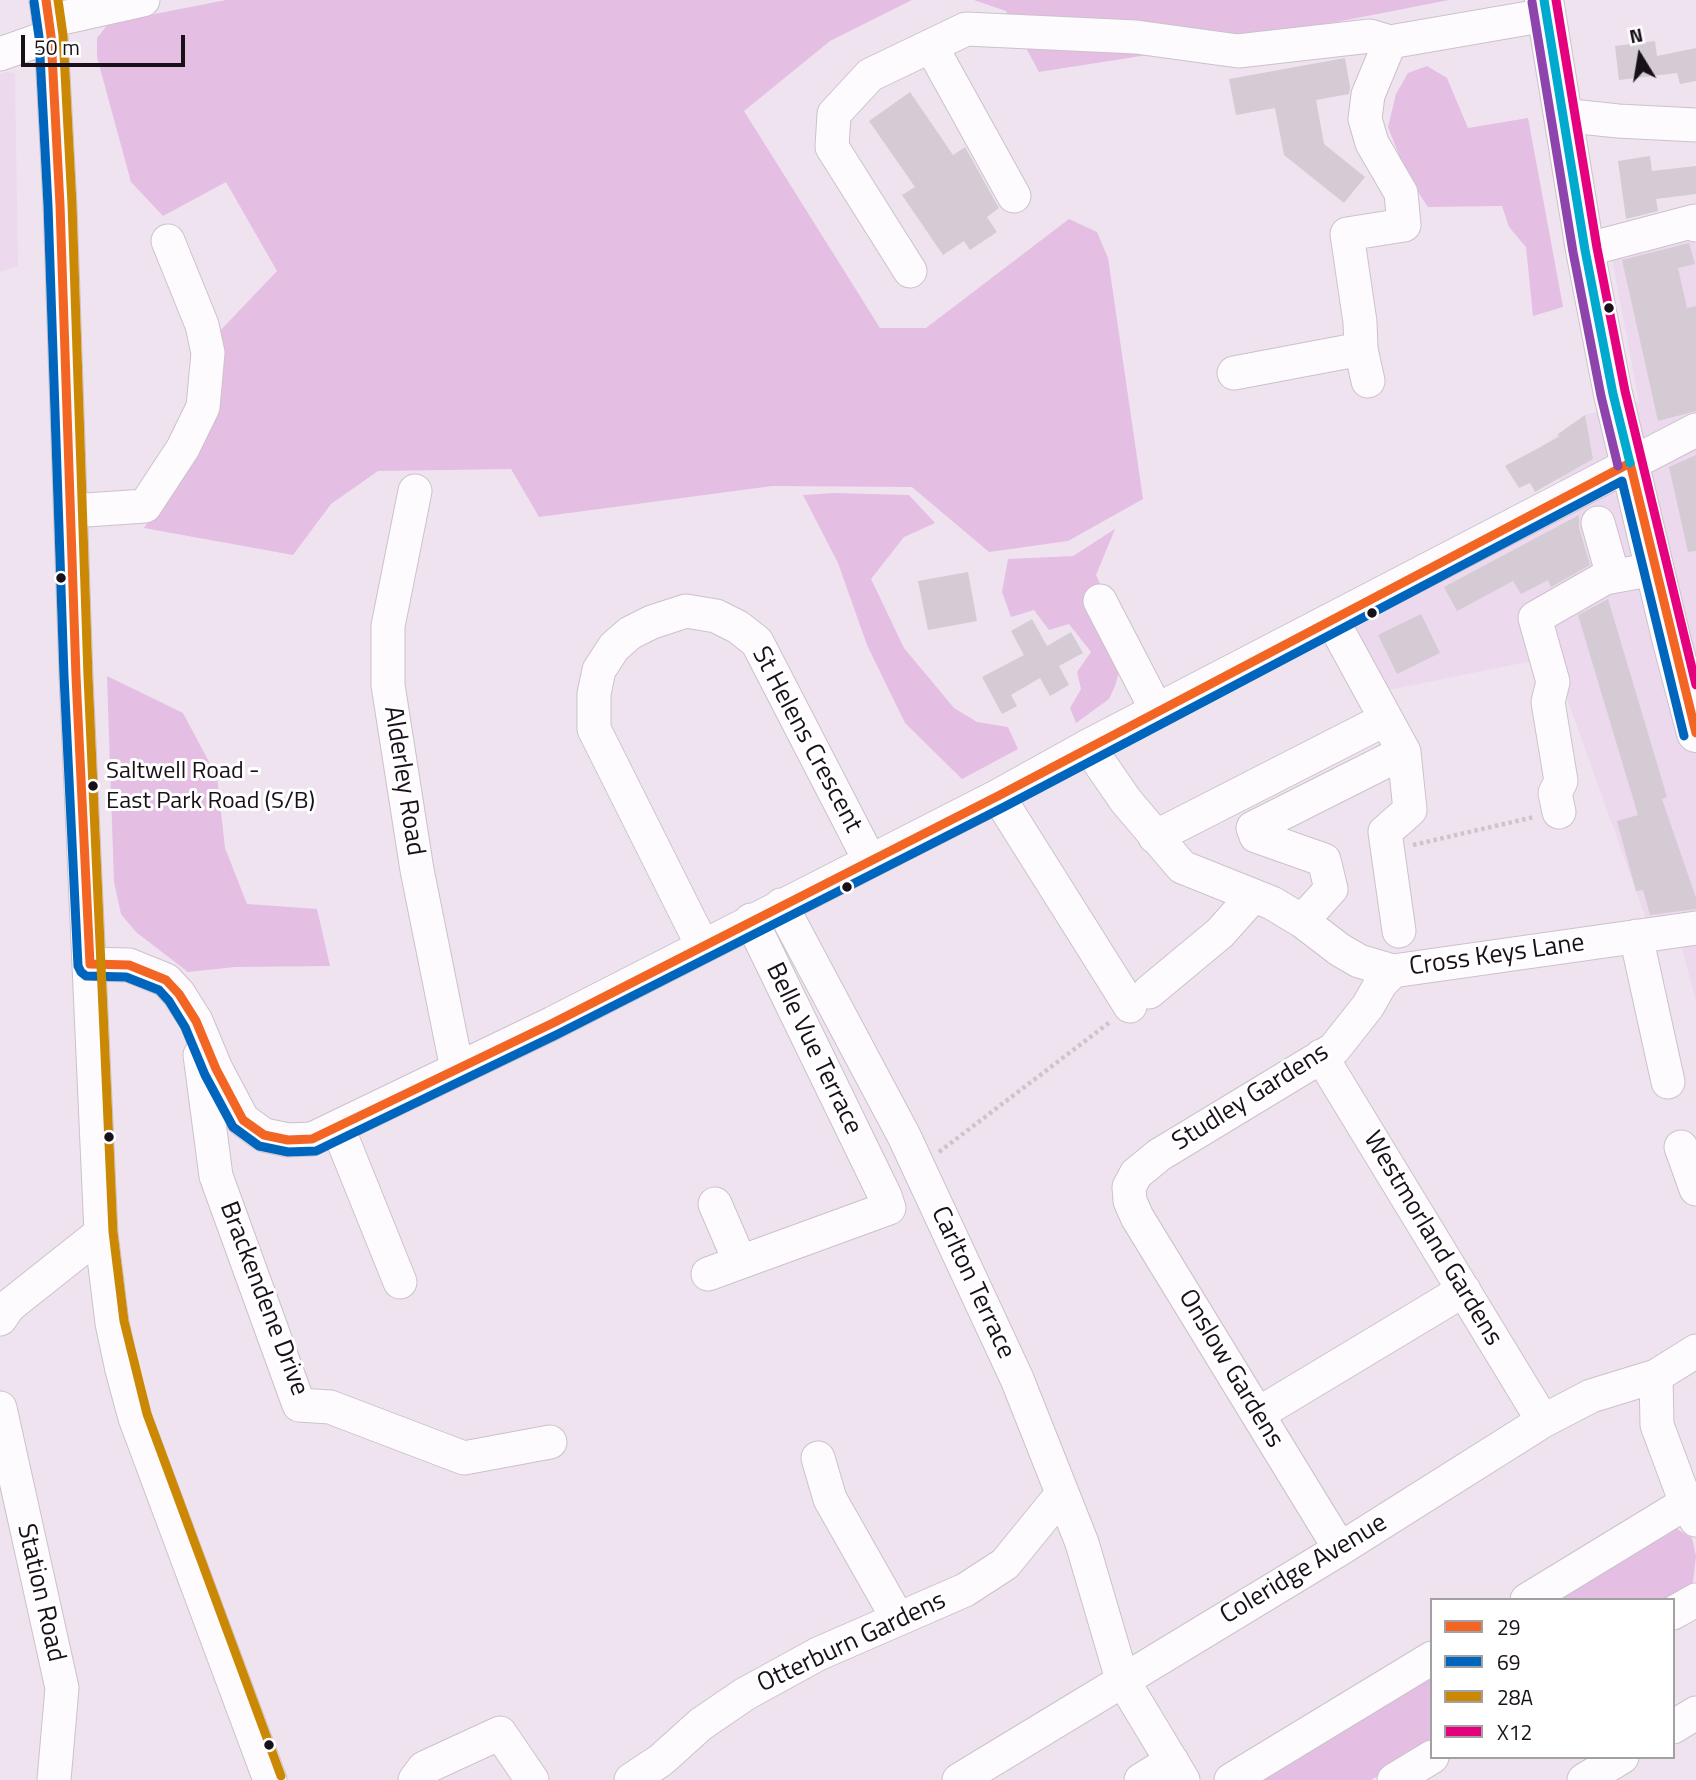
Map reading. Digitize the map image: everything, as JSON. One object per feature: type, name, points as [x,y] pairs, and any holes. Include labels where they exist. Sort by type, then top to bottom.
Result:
[{"type":"main road","points":[[1545,7],[1585,250],[1613,394],[1654,569],[1693,714]]},
{"type":"street","points":[[0,54],[49,19],[143,0]]},
{"type":"street","points":[[910,271],[832,147],[834,114],[870,75],[966,29],[1136,37],[1238,51],[1370,36],[1390,42],[1545,7]]},
{"type":"street","points":[[49,19],[101,1233],[112,1323],[135,1418],[270,1780]]},
{"type":"street","points":[[1368,381],[1361,349],[1360,322],[1347,234],[1404,225],[1401,193],[1372,143],[1366,119],[1368,95],[1390,42]]},
{"type":"street","points":[[931,46],[1014,196]]},
{"type":"street","points":[[1562,115],[1696,125]]},
{"type":"street","points":[[1585,250],[1695,221],[1696,225]]},
{"type":"street","points":[[71,511],[145,506],[183,448],[203,407],[208,353],[202,325],[168,241]]},
{"type":"street","points":[[1234,373],[1361,349]]},
{"type":"street","points":[[90,964],[129,965],[166,980],[179,993],[196,1021],[216,1069],[243,1120],[264,1135],[288,1140],[313,1139],[553,1023],[998,796],[1088,746],[1696,430]]},
{"type":"street","name":"Alderley Road","points":[[415,491],[388,626],[388,685],[416,870],[457,1069]]},
{"type":"street","points":[[1598,523],[1613,576]]},
{"type":"street","points":[[1559,812],[1555,793],[1561,781],[1548,702],[1553,682],[1535,618],[1613,576],[1654,569]]},
{"type":"street","points":[[1100,601],[1157,711]]},
{"type":"street","name":"St Helens Crescent","points":[[702,945],[594,729],[594,694],[599,670],[614,648],[630,634],[652,622],[686,611],[716,616],[738,627],[757,642],[870,861]]},
{"type":"street","points":[[1332,620],[1404,752],[1410,810],[1385,832],[1399,931]]},
{"type":"street","points":[[1155,837],[1386,719]]},
{"type":"street","name":"Cross Keys Lane","points":[[1088,746],[1126,801],[1182,867],[1272,903],[1303,921],[1359,961],[1393,971],[1696,928]]},
{"type":"street","points":[[1303,921],[1331,888],[1324,860],[1256,836],[1253,828],[1404,752]]},
{"type":"street","points":[[998,796],[1140,999],[1220,933],[1253,896]]},
{"type":"street","name":"Carlton Terrace","points":[[781,905],[904,1136],[1017,1378],[1082,1543],[1122,1679],[1177,1770]]},
{"type":"street","name":"Belle Vue Terrace","points":[[740,1262],[889,1208],[751,920]]},
{"type":"street","points":[[1636,936],[1668,1082]]},
{"type":"street","name":"Studley Gardens","points":[[1129,1187],[1136,1174],[1159,1155],[1334,1049],[1368,1006],[1381,983],[1393,971]]},
{"type":"street","name":"Brackendene Drive","points":[[196,1021],[216,1176],[299,1405],[330,1407],[464,1458],[550,1442]]},
{"type":"street","name":"Westmorland Gardens","points":[[1321,1056],[1544,1421]]},
{"type":"street","points":[[338,1128],[400,1282]]},
{"type":"street","points":[[1681,1147],[1696,1188]]},
{"type":"street","name":"Onslow Gardens","points":[[1129,1187],[1130,1201],[1137,1217],[1340,1549]]},
{"type":"street","points":[[708,1274],[740,1262],[715,1204]]},
{"type":"street","points":[[4,1313],[101,1233]]},
{"type":"street","points":[[1258,1414],[1464,1290]]},
{"type":"street","name":"Coleridge Avenue","points":[[958,1780],[1340,1549],[1544,1421],[1591,1396],[1656,1376],[1696,1351]]},
{"type":"street","points":[[1531,1598],[1691,1511],[1657,1425],[1656,1376]]},
{"type":"street","name":"Station Road","points":[[0,1408],[4,1446],[62,1688],[54,1780]]},
{"type":"street","points":[[818,1458],[830,1499],[898,1619]]},
{"type":"street","name":"Otterburn Gardens","points":[[631,1780],[661,1760],[701,1724],[745,1694],[818,1654],[965,1590],[1004,1564],[1062,1494]]},
{"type":"street","points":[[1675,1612],[1696,1600]]},
{"type":"street","points":[[1231,1780],[1430,1659]]},
{"type":"street","points":[[1675,1726],[1696,1713]]},
{"type":"street","points":[[415,1780],[424,1768],[500,1733],[532,1780]]},
{"type":"street","points":[[1394,1780],[1430,1758]]},
{"type":"street","points":[[1584,1780],[1619,1759]]},
{"type":"street","points":[[1141,1780],[1177,1770]]},
{"type":"path","points":[[1388,850],[1559,812]]},
{"type":"path","points":[[918,1168],[1140,999]]},
{"type":"shaded area","points":[[226,0],[912,0],[830,41],[744,111],[880,328],[926,328],[1069,219],[1097,232],[1108,258],[1143,499],[1068,541],[989,552],[912,487],[772,486],[539,517],[511,469],[378,471],[331,504],[293,555],[144,528],[184,467],[217,334],[277,271],[226,182],[163,216],[131,182],[97,57],[97,38],[109,23]]},
{"type":"shaded area","points":[[974,0],[1449,0],[1249,39],[1039,72],[1006,11]]},
{"type":"shaded area","points":[[1427,66],[1447,78],[1468,128],[1528,118],[1563,307],[1533,316],[1526,247],[1509,227],[1502,206],[1428,207],[1407,175],[1388,127],[1396,94],[1408,73]]},
{"type":"shaded area","points":[[15,73],[18,266],[0,272],[0,74]]},
{"type":"shaded area","points":[[1691,227],[1696,249],[1696,1002],[1676,925],[1649,927],[1552,657],[1384,691],[1351,630],[1576,510],[1542,446],[1585,415],[1639,402],[1610,249]]},
{"type":"shaded area","points":[[803,495],[909,495],[935,523],[904,537],[871,579],[904,648],[954,708],[977,722],[1008,727],[1018,749],[962,779],[905,723],[867,645],[838,563]]},
{"type":"shaded area","points":[[1115,529],[1096,575],[1127,644],[1109,699],[1076,723],[1070,708],[1081,689],[1077,672],[1091,652],[1069,624],[1049,630],[1034,610],[1011,617],[1002,592],[1008,559],[1073,556]]},
{"type":"shaded area","points":[[107,676],[183,713],[217,777],[225,848],[247,904],[317,909],[330,966],[235,967],[188,972],[136,932],[121,914],[114,882]]},
{"type":"shaded area","points":[[1672,1526],[1692,1538],[1696,1556],[1692,1590],[1675,1599],[1553,1598]]},
{"type":"shaded area","points":[[1430,1672],[1430,1745],[1371,1780],[1252,1780]]},
{"type":"building","points":[[1655,41],[1657,56],[1696,48],[1696,81],[1680,84],[1677,73],[1619,80],[1615,46]]},
{"type":"building","points":[[1345,58],[1349,94],[1316,100],[1324,144],[1365,177],[1344,203],[1284,155],[1275,108],[1236,115],[1229,79]]},
{"type":"building","points":[[910,92],[953,155],[965,147],[999,208],[987,217],[997,232],[970,250],[964,241],[943,255],[902,195],[915,187],[869,121]]},
{"type":"building","points":[[1650,156],[1652,171],[1696,166],[1696,194],[1656,199],[1658,211],[1626,219],[1618,161]]},
{"type":"building","points":[[1689,243],[1695,264],[1678,268],[1687,308],[1696,306],[1696,411],[1658,421],[1622,260]]},
{"type":"building","points":[[1585,415],[1593,459],[1535,492],[1530,483],[1519,488],[1505,466],[1559,437],[1558,434]]},
{"type":"building","points":[[1696,455],[1696,551],[1688,552],[1669,467]]},
{"type":"building","points":[[1579,515],[1579,528],[1590,565],[1551,587],[1548,580],[1521,594],[1513,581],[1457,611],[1444,587]]},
{"type":"building","points":[[968,572],[977,621],[928,630],[918,581]]},
{"type":"building","points":[[1608,599],[1667,797],[1662,799],[1696,898],[1696,909],[1650,915],[1643,890],[1636,891],[1617,821],[1638,815],[1578,615]]},
{"type":"building","points":[[1421,614],[1440,653],[1397,674],[1378,635]]},
{"type":"building","points":[[1032,619],[1047,646],[1071,632],[1083,653],[1059,666],[1069,685],[1050,696],[1040,678],[1011,695],[1017,706],[1002,714],[982,677],[1024,655],[1011,631]]},
{"type":"transit line","name":"29","points":[[46,0],[51,36],[60,205],[76,676],[90,964],[129,965],[166,980],[179,994],[196,1021],[216,1069],[243,1120],[264,1135],[288,1140],[312,1139],[553,1023],[998,796],[1630,463],[1696,733]]},
{"type":"transit line","name":"28A","points":[[58,0],[63,35],[72,204],[88,676],[113,1232],[124,1321],[147,1414],[281,1776]]},
{"type":"transit line","points":[[1544,0],[1585,250],[1613,394],[1630,463]]},
{"type":"transit line","name":"X12","points":[[1556,0],[1597,248],[1625,391],[1696,685]]},
{"type":"transit line","name":"69","points":[[34,2],[39,37],[48,206],[64,676],[78,966],[86,976],[126,977],[159,990],[185,1027],[205,1075],[233,1127],[259,1146],[288,1152],[316,1151],[558,1034],[1004,807],[1622,481],[1684,736]]},
{"type":"transit line","points":[[1532,2],[1573,252],[1601,396],[1618,466]]},
{"type":"place","name":"Saltwell Road - East Park Road (S/B)","points":[[93,786]]}]
